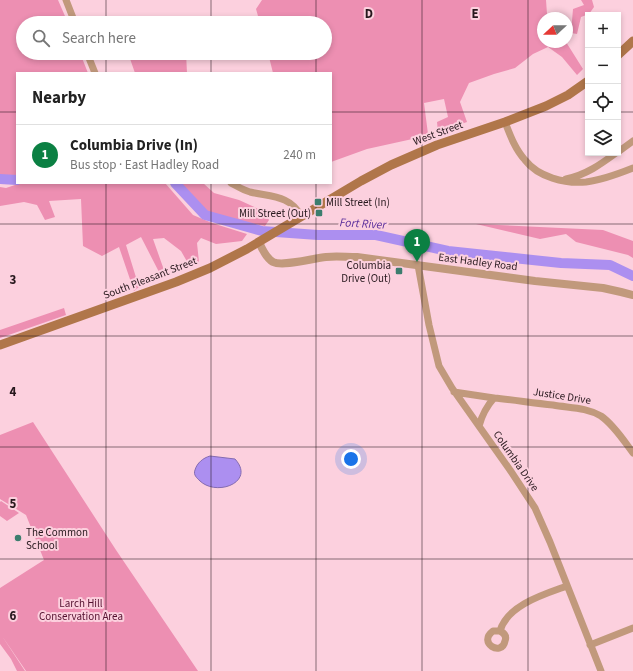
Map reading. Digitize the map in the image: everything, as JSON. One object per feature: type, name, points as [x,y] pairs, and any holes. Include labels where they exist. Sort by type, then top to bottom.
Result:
[{"type":"main road","points":[[621,52],[633,41]]},
{"type":"main road","name":"West Street","points":[[301,216],[403,159],[437,145],[505,122],[556,101],[573,92],[585,83]]},
{"type":"main road","name":"South Pleasant Street","points":[[0,345],[185,279],[224,261],[301,216]]},
{"type":"street","points":[[66,0],[72,16]]},
{"type":"street","points":[[90,60],[95,72]]},
{"type":"street","points":[[505,122],[524,160],[545,175],[562,180],[581,182],[616,175],[633,168]]},
{"type":"street","points":[[621,149],[633,141]]},
{"type":"street","points":[[562,180],[588,172],[611,156]]},
{"type":"street","points":[[233,184],[248,191],[285,200],[295,207],[301,216]]},
{"type":"street","name":"East Hadley Road","points":[[262,240],[266,256],[276,263],[348,257],[374,259],[535,281],[603,288],[633,296]]},
{"type":"street","name":"Columbia Drive","points":[[418,265],[428,326],[437,361],[443,375],[533,505],[546,533],[600,671]]},
{"type":"street","name":"Justice Drive","points":[[454,392],[577,408],[592,412],[602,417],[609,423],[633,453]]},
{"type":"street","points":[[479,426],[481,417],[494,398]]},
{"type":"street","points":[[500,631],[503,623],[515,610],[541,596],[567,586]]},
{"type":"street","points":[[590,645],[633,628]]},
{"type":"green space","points":[[0,0],[58,0],[65,16],[16,16],[16,60],[83,60],[88,72],[16,72],[16,181],[0,182]]},
{"type":"green space","points":[[262,0],[546,0],[547,12],[537,12],[537,48],[546,48],[533,54],[515,68],[469,83],[460,102],[467,122],[438,132],[437,122],[448,117],[444,99],[424,103],[428,134],[417,138],[367,149],[332,162],[332,72],[273,72],[270,60],[332,60],[332,16],[258,16],[256,9]]},
{"type":"green space","points":[[581,0],[592,0],[594,7],[590,12],[585,12],[585,16],[581,17],[577,34],[573,33],[573,9],[584,5]]},
{"type":"green space","points":[[549,48],[570,48],[583,69],[577,75],[562,57]]},
{"type":"green space","points":[[130,60],[186,60],[187,72],[135,72]]},
{"type":"green space","points":[[18,184],[166,184],[193,215],[212,223],[247,234],[242,241],[216,244],[201,238],[197,243],[199,262],[189,265],[181,251],[164,238],[153,239],[164,270],[159,272],[141,237],[126,245],[139,287],[134,291],[119,247],[102,256],[83,246],[81,199],[49,201],[55,217],[45,220],[37,205],[24,202],[0,206],[0,187],[6,188]]},
{"type":"green space","points":[[179,184],[204,184],[214,193],[239,200],[263,211],[269,220],[265,226],[206,214]]},
{"type":"green space","points":[[476,224],[603,230],[633,241],[633,258],[628,255],[576,242],[566,234],[540,239]]},
{"type":"green space","points":[[64,308],[66,315],[0,338],[0,330]]},
{"type":"green space","name":"Larch Hill Conservation Area","points":[[33,422],[116,550],[198,671],[26,671],[2,636],[25,671],[17,671],[11,659],[0,644],[0,588],[44,560],[26,515],[0,499],[0,435]]},
{"type":"green space","points":[[1,501],[19,513],[7,521],[0,516]]},
{"type":"shaded area","points":[[210,456],[235,459],[240,467],[241,474],[238,480],[232,485],[216,488],[207,486],[200,481],[195,475],[196,467],[201,461]]},
{"type":"waterway","name":"Fort River","points":[[0,179],[16,180]]},
{"type":"waterway","name":"Fort River","points":[[176,184],[205,215],[262,231],[318,235],[376,235],[448,251],[561,263],[610,265],[633,276]]},
{"type":"place","name":"Mill Street (In)","points":[[318,202]]},
{"type":"place","name":"Mill Street (Out)","points":[[319,213]]},
{"type":"place","name":"Columbia Drive (In)","points":[[417,262]]},
{"type":"place","name":"Columbia Drive (Out)","points":[[399,271]]},
{"type":"place","name":"The Common School","points":[[18,538]]}]
